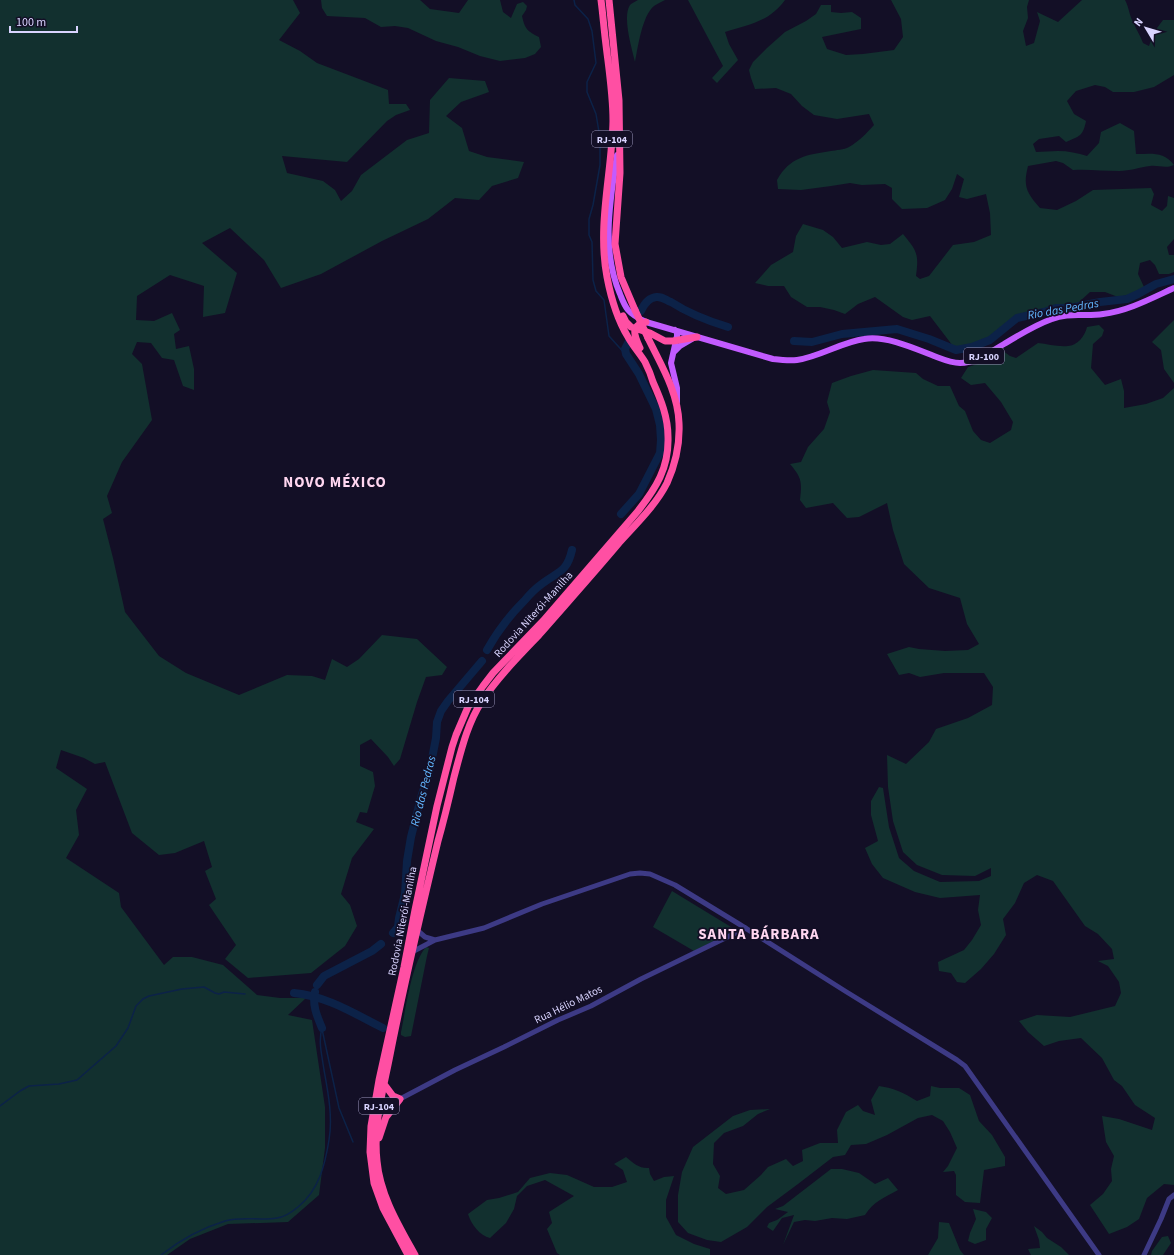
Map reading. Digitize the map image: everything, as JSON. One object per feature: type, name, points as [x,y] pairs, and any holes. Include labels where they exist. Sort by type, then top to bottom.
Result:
[{"type":"highway","name":"Rodovia Niterói-Manilha","points":[[408,1255],[390,1222],[374,1183],[370,1152],[371,1126],[379,1080],[404,967],[414,910],[450,752],[468,707],[483,686],[543,621],[638,511],[659,482],[664,469],[667,454],[667,421],[661,401],[645,363],[628,337],[620,320],[612,300],[607,277],[603,226],[613,120],[602,0]]},
{"type":"highway","name":"Rodovia Niterói-Manilha","points":[[415,1255],[397,1222],[379,1177],[376,1148],[377,1124],[384,1084],[417,930],[467,733],[483,700],[500,678],[660,495],[671,473],[679,436],[678,411],[671,387],[621,277],[615,244],[620,173],[620,140],[617,76],[609,0]]},
{"type":"highway","points":[[607,277],[626,322],[631,327],[650,333],[665,341],[676,341],[697,337]]},
{"type":"highway","points":[[645,363],[635,337],[635,329],[639,324],[646,322]]},
{"type":"highway","points":[[376,1148],[386,1117],[400,1099],[393,1096],[384,1084]]},
{"type":"main road","points":[[620,140],[612,187],[608,241],[609,255],[613,277],[624,304],[632,314],[646,322]]},
{"type":"main road","name":"RJ-100","points":[[646,322],[773,359],[798,360],[864,339],[881,338],[955,363],[980,359],[1019,335],[1052,318],[1061,316],[1101,315],[1114,313],[1174,288]]},
{"type":"main road","points":[[675,330],[677,334],[671,362],[677,388],[678,411]]},
{"type":"main road","points":[[674,352],[680,346],[697,337]]},
{"type":"street","points":[[412,952],[435,940],[484,928],[584,889],[630,874],[650,874],[658,877],[746,928],[965,1066],[1099,1255]]},
{"type":"street","name":"Rua Hélio Matos","points":[[400,1099],[455,1070],[504,1048],[558,1020],[591,1006],[641,979],[746,928]]},
{"type":"street","points":[[417,930],[426,937],[435,940]]},
{"type":"street","points":[[1144,1255],[1169,1199],[1174,1195]]},
{"type":"green space","points":[[0,0],[293,0],[300,13],[279,40],[300,51],[317,63],[388,90],[389,104],[406,104],[410,110],[396,115],[387,121],[347,162],[282,156],[287,173],[323,181],[335,190],[341,201],[352,191],[361,175],[407,140],[429,133],[430,100],[449,78],[485,81],[489,92],[461,102],[446,116],[462,128],[469,151],[487,157],[524,162],[518,178],[492,186],[479,200],[455,198],[428,219],[382,241],[321,274],[281,288],[264,260],[230,228],[202,243],[237,273],[225,313],[203,317],[204,286],[170,275],[137,296],[136,320],[154,321],[172,313],[180,330],[174,334],[176,349],[189,346],[194,369],[194,390],[183,386],[174,360],[162,358],[151,343],[137,342],[132,354],[142,364],[152,420],[122,462],[107,496],[112,513],[103,519],[125,612],[159,656],[186,673],[239,695],[287,675],[312,676],[325,680],[332,659],[347,667],[359,659],[382,635],[417,639],[447,667],[442,675],[426,677],[400,759],[394,766],[388,757],[371,739],[360,745],[360,766],[373,772],[375,786],[367,813],[360,812],[356,822],[374,829],[352,858],[341,894],[350,905],[357,926],[345,946],[311,973],[248,978],[225,959],[236,945],[209,905],[216,899],[205,871],[212,867],[204,841],[175,853],[159,855],[132,833],[105,762],[95,764],[84,758],[61,750],[56,768],[87,789],[76,810],[79,835],[66,858],[119,893],[121,907],[164,965],[173,957],[192,957],[223,965],[257,995],[280,998],[306,998],[288,1015],[312,1020],[325,1107],[325,1148],[319,1195],[288,1222],[228,1224],[190,1239],[167,1255],[0,1255]]},
{"type":"green space","points":[[321,0],[420,0],[430,9],[459,13],[468,0],[500,0],[503,12],[511,18],[517,4],[523,2],[527,6],[522,16],[524,24],[529,31],[539,37],[541,47],[535,54],[525,58],[500,61],[436,41],[408,28],[395,26],[381,27],[365,18],[327,16],[322,8]]},
{"type":"green space","points":[[638,0],[665,0],[654,6],[646,17],[641,32],[635,62],[628,33],[627,17],[630,5]]},
{"type":"green space","points":[[688,0],[785,0],[766,18],[725,32],[729,44],[738,60],[717,83],[712,78],[723,66]]},
{"type":"green space","points":[[891,0],[1029,0],[1027,7],[1028,18],[1023,31],[1026,46],[1034,43],[1040,21],[1037,12],[1058,22],[1082,0],[1125,0],[1143,43],[1149,46],[1154,32],[1163,20],[1174,20],[1174,75],[1154,87],[1134,92],[1113,92],[1105,87],[1095,85],[1076,91],[1067,101],[1074,114],[1086,121],[1082,133],[1078,137],[1066,142],[1059,136],[1039,139],[1033,144],[1036,152],[1065,151],[1087,156],[1099,143],[1101,132],[1120,123],[1134,131],[1136,154],[1162,155],[1174,165],[1168,167],[1150,166],[1123,171],[1073,170],[1063,163],[1056,161],[1028,166],[1026,184],[1029,193],[1040,208],[1057,210],[1076,201],[1093,190],[1151,188],[1154,194],[1151,205],[1162,211],[1167,206],[1168,196],[1174,198],[1174,239],[1167,247],[1169,255],[1174,255],[1174,272],[1169,274],[1159,274],[1155,265],[1150,260],[1140,263],[1138,274],[1144,287],[1133,294],[1118,297],[1105,292],[1090,292],[1078,303],[1023,313],[1001,333],[990,340],[972,347],[956,350],[930,316],[912,320],[903,317],[875,297],[858,304],[845,314],[820,307],[807,307],[791,297],[784,286],[768,286],[755,283],[771,265],[793,252],[796,236],[803,224],[823,230],[833,237],[842,248],[867,242],[881,245],[890,244],[903,234],[916,253],[916,276],[920,279],[929,276],[953,245],[974,242],[991,235],[990,213],[986,194],[967,199],[959,197],[964,179],[957,174],[952,189],[945,200],[927,208],[902,209],[892,199],[892,188],[885,184],[862,185],[850,183],[801,190],[778,189],[777,180],[787,166],[793,162],[806,156],[847,148],[859,140],[874,125],[869,114],[837,119],[814,115],[802,106],[791,94],[776,88],[755,89],[749,70],[753,62],[785,32],[816,14],[821,5],[831,5],[831,12],[852,12],[861,18],[861,29],[822,37],[827,49],[846,55],[894,50],[903,37],[901,19]]},
{"type":"green space","points":[[1174,320],[1174,383],[1164,369],[1161,350],[1152,342]]},
{"type":"green space","points":[[1099,325],[1104,330],[1102,336],[1093,344],[1091,368],[1105,385],[1121,379],[1124,391],[1124,408],[1146,404],[1163,398],[1174,388],[1174,1185],[1164,1184],[1147,1198],[1139,1219],[1127,1227],[1109,1234],[1090,1205],[1103,1194],[1112,1181],[1111,1169],[1114,1156],[1106,1142],[1102,1116],[1119,1119],[1152,1130],[1155,1118],[1135,1105],[1122,1086],[1114,1080],[1102,1058],[1081,1038],[1059,1041],[1044,1046],[1028,1032],[1019,1021],[1037,1015],[1070,1017],[1115,1006],[1121,993],[1119,982],[1108,966],[1098,961],[1114,959],[1112,949],[1098,934],[1085,926],[1053,881],[1037,875],[1024,883],[1015,903],[1003,919],[1006,935],[994,954],[981,969],[965,983],[957,982],[951,973],[939,971],[938,962],[964,950],[981,925],[978,910],[980,895],[940,898],[915,892],[883,878],[872,864],[865,848],[878,841],[871,815],[871,801],[879,787],[883,788],[889,827],[899,858],[914,871],[940,882],[979,881],[991,876],[991,868],[975,876],[942,875],[917,865],[903,852],[893,821],[888,787],[887,755],[906,764],[929,742],[936,729],[968,718],[992,705],[993,687],[984,673],[944,673],[920,677],[909,673],[899,675],[887,654],[909,647],[945,651],[968,650],[979,644],[967,624],[960,598],[929,588],[904,564],[893,530],[887,503],[859,517],[847,518],[833,503],[806,508],[800,500],[801,484],[799,477],[790,464],[801,462],[808,447],[824,429],[830,412],[827,402],[832,383],[873,370],[916,373],[923,379],[938,386],[950,386],[959,406],[965,411],[973,431],[981,440],[990,443],[1011,430],[1013,422],[1001,402],[985,383],[971,385],[961,378],[968,367],[990,360],[995,355],[1003,351],[1016,358],[1038,343],[1071,346],[1080,340],[1087,327]]},
{"type":"green space","points":[[672,891],[736,930],[694,951],[653,927]]},
{"type":"green space","points":[[426,947],[429,948],[411,1036],[405,1037],[401,1035],[401,1032],[410,987],[416,964]]},
{"type":"green space","points":[[879,1086],[899,1091],[917,1101],[930,1096],[931,1086],[940,1088],[959,1088],[970,1095],[979,1121],[992,1135],[1005,1157],[1005,1166],[984,1170],[980,1203],[965,1202],[956,1195],[956,1175],[954,1171],[943,1172],[948,1166],[957,1148],[943,1121],[932,1115],[918,1118],[887,1135],[866,1144],[851,1145],[845,1155],[833,1157],[767,1207],[747,1227],[721,1242],[707,1240],[688,1233],[678,1222],[678,1195],[682,1172],[693,1147],[733,1116],[750,1110],[770,1109],[758,1114],[743,1126],[724,1133],[714,1143],[713,1164],[720,1176],[718,1188],[726,1194],[744,1190],[768,1167],[786,1159],[793,1166],[803,1161],[802,1150],[820,1143],[838,1143],[837,1130],[846,1112],[858,1105],[863,1111],[875,1115],[871,1100]]},
{"type":"green space","points":[[626,1157],[640,1167],[649,1168],[650,1174],[654,1181],[664,1177],[674,1176],[666,1200],[666,1217],[676,1235],[694,1244],[710,1249],[710,1255],[560,1255],[557,1253],[547,1229],[552,1223],[549,1212],[574,1196],[545,1180],[527,1186],[517,1196],[514,1209],[506,1223],[490,1238],[479,1232],[469,1218],[468,1214],[487,1200],[518,1192],[530,1178],[550,1173],[567,1175],[594,1187],[612,1187],[627,1182],[623,1170],[614,1164]]},
{"type":"green space","points":[[831,1169],[842,1169],[859,1173],[875,1184],[888,1178],[898,1190],[876,1203],[865,1215],[847,1219],[832,1218],[815,1221],[805,1220],[794,1222],[783,1245],[794,1215],[782,1218],[773,1231],[767,1227],[769,1223],[777,1220],[788,1212],[775,1209],[783,1206]]},
{"type":"green space","points":[[973,1209],[986,1212],[992,1218],[986,1229],[986,1240],[975,1244],[968,1241],[976,1219]]},
{"type":"green space","points":[[939,1222],[949,1223],[960,1250],[964,1255],[928,1255],[938,1238]]},
{"type":"green space","points":[[1034,1226],[1069,1255],[1031,1255],[1028,1249],[1040,1248]]},
{"type":"green space","points":[[1168,1236],[1171,1243],[1163,1255],[1151,1255],[1152,1251],[1162,1237]]},
{"type":"waterway","points":[[574,0],[575,5],[588,19],[592,31],[596,63],[587,82],[587,92],[596,114],[600,138],[600,165],[589,219],[589,235],[592,242],[593,280],[596,291],[604,300],[609,336],[627,356]]},
{"type":"waterway","name":"Rio das Pedras","points":[[794,341],[812,342],[842,334],[897,329],[929,339],[956,350],[972,347],[990,340],[1017,318],[1056,308],[1069,308],[1127,299],[1156,284],[1174,279]]},
{"type":"waterway","name":"Rio das Pedras","points":[[641,311],[649,300],[660,297],[684,310],[728,327]]},
{"type":"waterway","points":[[621,514],[639,494],[660,453],[661,440],[660,425],[656,409],[639,374],[626,354],[625,349],[628,343]]},
{"type":"waterway","name":"Rio das Pedras","points":[[487,650],[504,624],[529,596],[540,585],[565,567],[568,563],[572,550]]},
{"type":"waterway","name":"Rio das Pedras","points":[[393,933],[398,927],[405,894],[407,861],[411,837],[422,794],[429,774],[436,738],[437,722],[441,711],[448,701],[482,661]]},
{"type":"waterway","name":"Rio das Pedras","points":[[317,985],[324,976],[372,951],[381,944]]},
{"type":"waterway","name":"Rio das Pedras","points":[[0,1106],[29,1086],[59,1084],[77,1080],[116,1046],[128,1028],[136,1006],[143,999],[149,996],[182,989],[204,987],[219,994],[224,992],[245,994]]},
{"type":"waterway","name":"Rio das Pedras","points":[[315,992],[315,1006],[322,1028]]},
{"type":"waterway","points":[[294,993],[329,1002],[383,1028]]},
{"type":"waterway","points":[[161,1255],[192,1235],[225,1221],[283,1217],[298,1207],[311,1193],[323,1168],[330,1131],[330,1105],[320,1038],[322,1028]]},
{"type":"waterway","points":[[322,1029],[339,1108],[353,1142]]},
{"type":"district","name":"NOVO MÉXICO","points":[[335,482]]},
{"type":"district","name":"SANTA BÁRBARA","points":[[759,934]]}]
